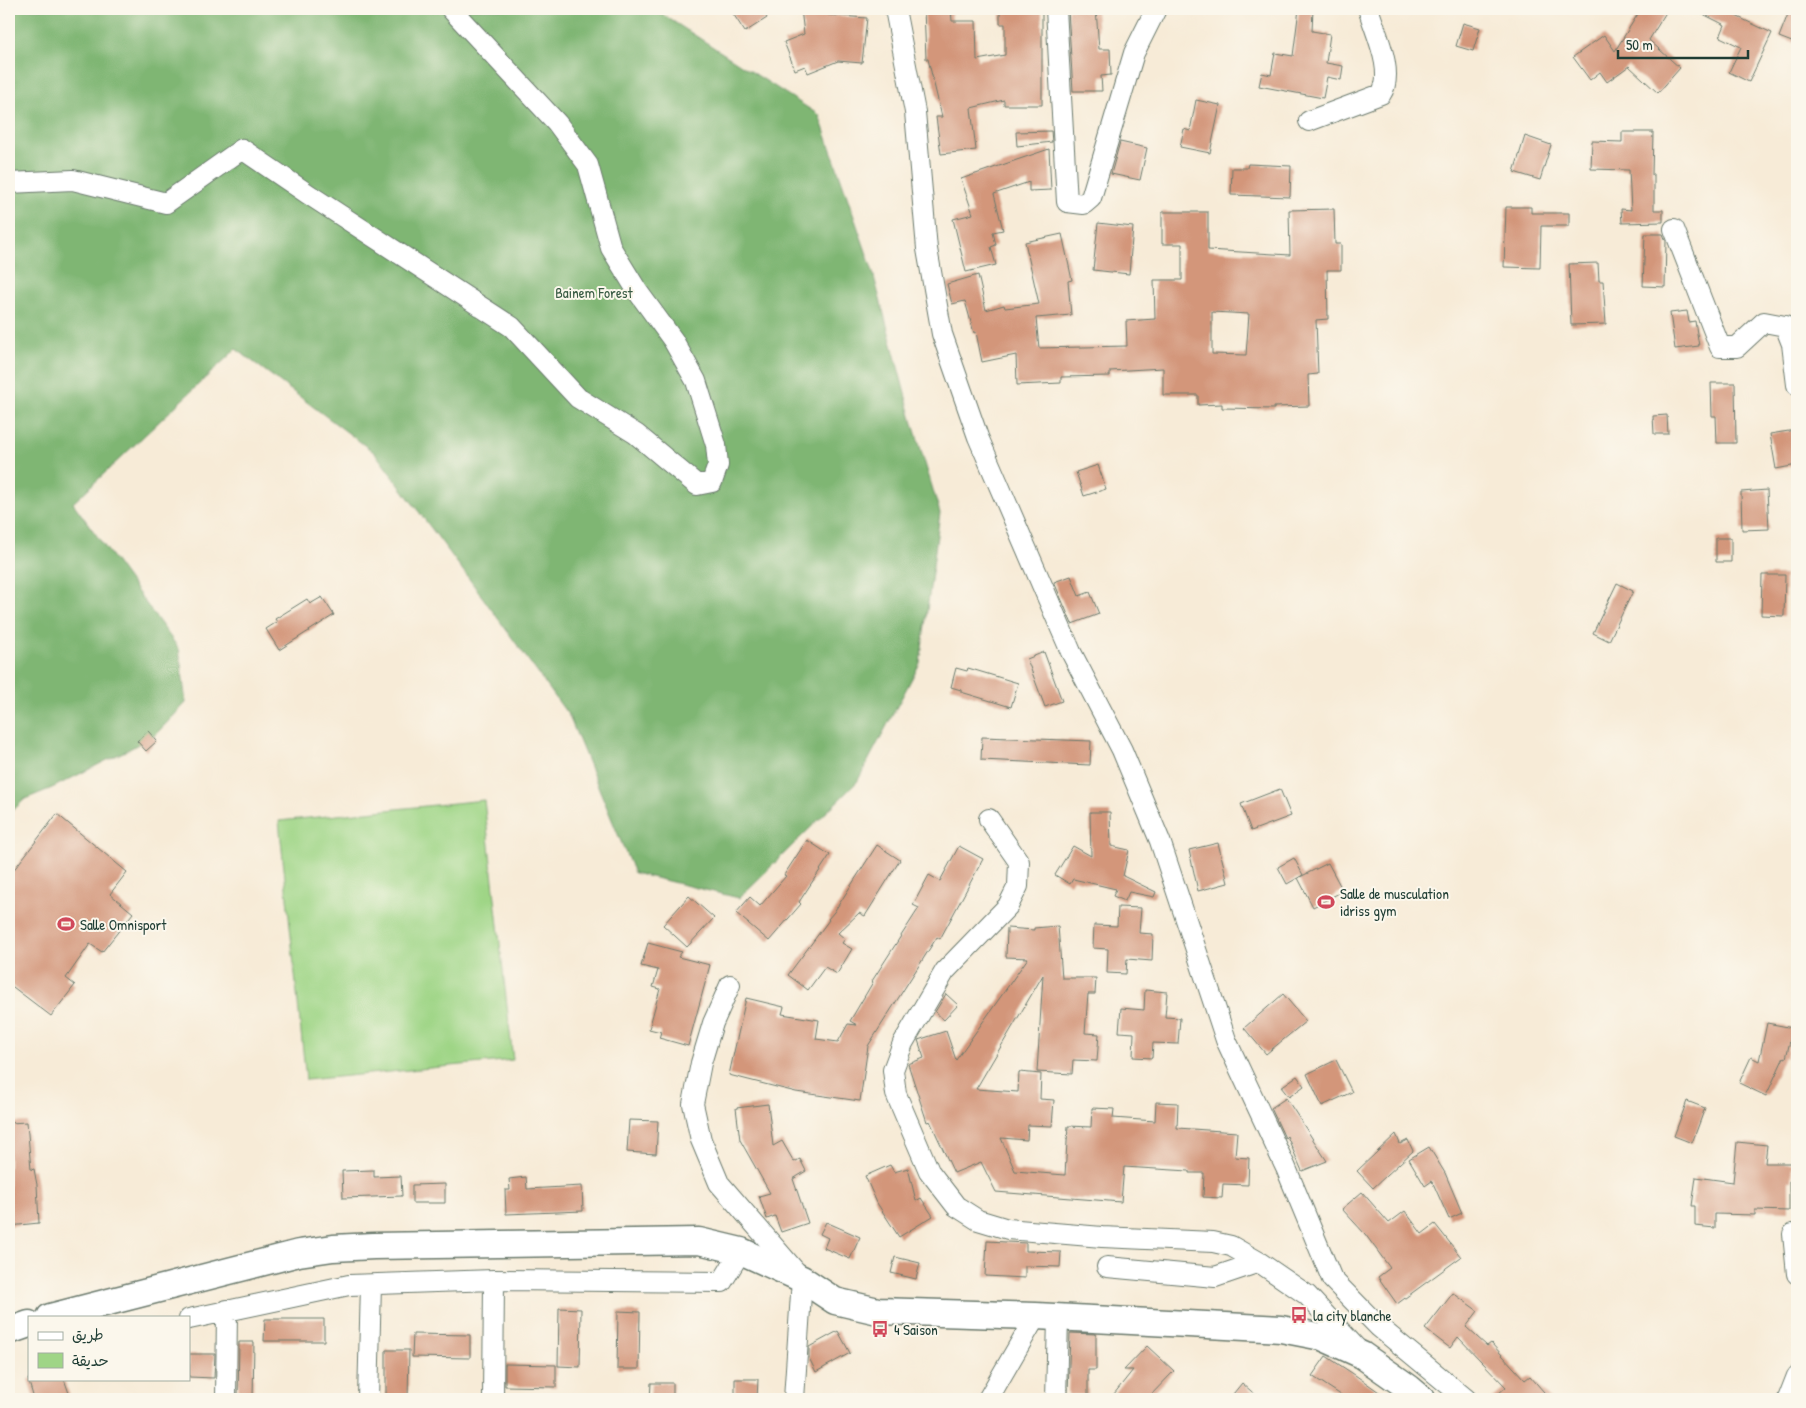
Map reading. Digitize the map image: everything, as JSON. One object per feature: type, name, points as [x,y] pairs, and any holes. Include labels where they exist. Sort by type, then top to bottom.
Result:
[{"type":"main road","points":[[54,1316],[299,1253],[333,1248],[699,1240],[741,1251],[802,1279],[835,1301],[878,1311],[1047,1317],[1281,1329],[1322,1338],[1362,1355],[1422,1399]]},
{"type":"main road","points":[[9,1330],[28,1324]]},
{"type":"street","points":[[9,183],[73,180],[166,203],[242,149],[316,200],[512,327],[578,398],[636,434],[697,485],[712,482],[718,465],[716,445],[696,381],[673,340],[638,292],[611,248],[588,165],[557,123],[451,9]]},
{"type":"street","points":[[895,9],[915,112],[927,249],[942,334],[978,437],[1072,652],[1122,750],[1156,832],[1226,1040],[1286,1168],[1332,1279],[1379,1326],[1466,1399]]},
{"type":"street","points":[[1056,9],[1067,202],[1084,204],[1091,198],[1134,53],[1156,9]]},
{"type":"street","points":[[1309,121],[1381,94],[1386,86],[1386,65],[1368,11],[1369,9]]},
{"type":"street","points":[[1674,229],[1720,347],[1737,347],[1764,322],[1785,326],[1792,344],[1797,385]]},
{"type":"street","points":[[989,819],[1019,862],[1018,886],[1008,906],[945,971],[902,1043],[893,1070],[896,1094],[929,1171],[956,1206],[978,1220],[1008,1229],[1102,1237],[1213,1242],[1231,1246],[1259,1262],[1306,1295],[1362,1355]]},
{"type":"street","points":[[730,985],[713,1023],[701,1063],[693,1104],[701,1140],[719,1183],[802,1279],[794,1399]]},
{"type":"street","points":[[1793,1234],[1797,1274]]},
{"type":"street","points":[[190,1319],[349,1285],[494,1280],[722,1282],[741,1251]]},
{"type":"street","points":[[1107,1267],[1215,1277],[1259,1262]]},
{"type":"street","points":[[493,1399],[494,1280]]},
{"type":"street","points":[[368,1399],[371,1285]]},
{"type":"street","points":[[226,1399],[227,1310]]},
{"type":"street","points":[[988,1399],[1047,1317]]},
{"type":"street","points":[[1047,1317],[1056,1399]]},
{"type":"street","points":[[1788,1399],[1797,1376]]},
{"type":"green space","name":"Bainem Forest","points":[[9,9],[654,9],[819,115],[872,269],[912,420],[940,513],[920,663],[857,782],[739,898],[634,873],[569,716],[375,453],[236,349],[73,503],[179,649],[186,703],[153,737],[52,788],[25,799],[9,814]]},
{"type":"green space","points":[[484,800],[513,1060],[306,1080],[279,821]]},
{"type":"building","points":[[730,9],[762,9],[767,18],[745,32]]},
{"type":"building","points":[[801,9],[827,9],[828,15],[867,18],[862,63],[838,61],[808,73],[805,66],[795,70],[784,42],[804,34]]},
{"type":"building","points":[[924,9],[951,9],[952,21],[976,21],[977,60],[1005,55],[1005,24],[1000,24],[1000,9],[1042,9],[1042,105],[1004,105],[1004,100],[971,108],[976,150],[941,154],[936,117],[942,117],[928,59],[926,59]]},
{"type":"building","points":[[1068,9],[1096,9],[1099,49],[1110,49],[1111,75],[1101,76],[1102,91],[1073,91]]},
{"type":"building","points":[[1299,9],[1313,9],[1312,31],[1330,34],[1326,63],[1343,66],[1341,80],[1327,77],[1323,98],[1259,86],[1262,73],[1271,75],[1275,53],[1293,56]]},
{"type":"building","points":[[1641,9],[1668,9],[1649,40],[1680,68],[1658,93],[1629,66],[1607,82],[1600,72],[1590,80],[1573,57],[1604,35],[1615,51]]},
{"type":"building","points":[[1698,9],[1721,9],[1772,33],[1749,82],[1729,72],[1741,47],[1720,37],[1725,25],[1697,11]]},
{"type":"building","points":[[1790,9],[1797,9],[1797,44],[1779,37]]},
{"type":"building","points":[[1463,23],[1480,28],[1473,51],[1456,46]]},
{"type":"building","points":[[1196,100],[1220,105],[1210,153],[1180,147],[1184,129],[1190,131]]},
{"type":"building","points":[[1051,131],[1052,142],[1017,146],[1016,132]]},
{"type":"building","points":[[1622,132],[1653,132],[1652,175],[1654,175],[1654,210],[1663,210],[1663,222],[1622,223],[1621,209],[1631,210],[1629,170],[1591,169],[1592,141],[1622,142]]},
{"type":"building","points":[[1525,136],[1551,145],[1540,180],[1514,172]]},
{"type":"building","points":[[1120,142],[1147,148],[1140,180],[1111,174]]},
{"type":"building","points":[[1049,149],[1051,190],[1029,191],[1029,182],[994,194],[1003,230],[993,232],[996,245],[991,247],[996,265],[966,272],[953,219],[973,214],[961,179]]},
{"type":"building","points":[[1248,164],[1291,166],[1290,197],[1231,195],[1232,168],[1247,168]]},
{"type":"building","points":[[1506,207],[1531,207],[1531,213],[1569,213],[1569,226],[1541,226],[1540,268],[1504,267]]},
{"type":"building","points":[[1334,209],[1335,244],[1341,244],[1341,270],[1327,270],[1328,319],[1316,320],[1318,374],[1308,375],[1309,406],[1274,407],[1274,409],[1222,408],[1222,404],[1198,405],[1198,395],[1163,395],[1163,368],[1110,371],[1110,376],[1061,377],[1061,383],[1017,385],[1016,355],[982,362],[976,332],[974,333],[965,301],[952,304],[947,284],[978,275],[986,310],[1004,305],[1005,308],[1039,304],[1025,242],[1062,234],[1072,280],[1068,281],[1071,315],[1036,318],[1039,348],[1127,346],[1126,321],[1155,319],[1154,280],[1182,280],[1182,244],[1162,244],[1162,212],[1208,212],[1208,250],[1290,255],[1289,210]],"holes":[[[1212,312],[1249,314],[1246,355],[1212,354]]]},
{"type":"building","points":[[1098,223],[1133,227],[1129,274],[1093,270]]},
{"type":"building","points":[[1645,234],[1663,234],[1666,241],[1665,287],[1643,286]]},
{"type":"building","points":[[1598,263],[1599,281],[1603,281],[1606,324],[1571,325],[1569,264]]},
{"type":"building","points":[[1687,311],[1689,322],[1695,321],[1699,346],[1675,349],[1670,313]]},
{"type":"building","points":[[1711,383],[1735,383],[1736,443],[1717,443],[1716,416],[1712,416]]},
{"type":"building","points":[[1667,415],[1668,434],[1654,434],[1653,416]]},
{"type":"building","points":[[1795,430],[1797,465],[1776,469],[1770,434]]},
{"type":"building","points":[[1098,465],[1106,489],[1084,496],[1076,472]]},
{"type":"building","points":[[1767,490],[1769,529],[1742,530],[1741,492]]},
{"type":"building","points":[[1716,538],[1731,538],[1731,562],[1716,562]]},
{"type":"building","points":[[1762,575],[1785,575],[1784,616],[1761,615]]},
{"type":"building","points":[[1071,576],[1079,596],[1090,592],[1099,614],[1072,624],[1054,582]]},
{"type":"building","points":[[1617,583],[1633,591],[1609,641],[1593,633]]},
{"type":"building","points":[[322,597],[334,615],[279,650],[266,629],[277,622],[275,619],[307,599],[310,604]]},
{"type":"building","points":[[1044,652],[1062,701],[1045,707],[1027,659]]},
{"type":"building","points":[[956,668],[967,671],[968,668],[1018,683],[1011,707],[961,692],[961,690],[951,687]]},
{"type":"building","points":[[148,731],[157,741],[146,751],[137,741]]},
{"type":"building","points":[[982,737],[1091,741],[1090,765],[981,760]]},
{"type":"building","points":[[1280,789],[1291,816],[1251,831],[1241,804]]},
{"type":"building","points":[[1090,812],[1110,812],[1111,846],[1129,850],[1123,876],[1156,892],[1154,897],[1129,892],[1125,901],[1113,896],[1116,889],[1073,879],[1070,884],[1055,875],[1073,846],[1091,856]]},
{"type":"building","name":"Salle Omnisport","points":[[57,814],[127,872],[110,894],[133,913],[102,952],[90,944],[66,978],[75,985],[51,1016],[9,984],[9,876]]},
{"type":"building","points":[[807,840],[830,855],[799,902],[801,904],[769,941],[736,913],[750,897],[760,906],[786,876],[784,875]]},
{"type":"building","points":[[1218,843],[1228,883],[1198,891],[1189,850]]},
{"type":"building","points":[[877,845],[900,860],[865,916],[859,913],[838,933],[845,939],[842,943],[852,949],[837,974],[825,967],[808,990],[788,975],[829,920]]},
{"type":"building","points":[[959,846],[983,859],[940,939],[937,937],[868,1046],[860,1101],[796,1092],[729,1075],[746,998],[784,1007],[782,1014],[819,1020],[816,1039],[838,1042],[848,1024],[857,1025],[850,1021],[872,981],[919,908],[913,905],[929,875],[940,881]]},
{"type":"building","points":[[1294,858],[1303,875],[1287,884],[1278,867]]},
{"type":"building","points":[[1328,863],[1343,891],[1313,907],[1298,878]]},
{"type":"building","points":[[689,896],[714,918],[687,947],[663,925]]},
{"type":"building","points":[[1118,907],[1141,908],[1139,933],[1153,934],[1152,961],[1127,959],[1126,974],[1107,973],[1108,949],[1093,948],[1094,925],[1117,926]]},
{"type":"building","points":[[1058,926],[1062,978],[1096,978],[1095,994],[1088,994],[1085,1033],[1099,1034],[1097,1061],[1073,1060],[1072,1074],[1037,1072],[1043,975],[976,1089],[1018,1092],[1019,1072],[1041,1074],[1040,1099],[1054,1100],[1052,1126],[1028,1125],[1027,1140],[1001,1138],[1015,1171],[1065,1175],[1068,1126],[1091,1127],[1092,1108],[1114,1109],[1113,1118],[1155,1121],[1156,1102],[1178,1103],[1177,1128],[1237,1132],[1235,1157],[1249,1158],[1248,1185],[1223,1184],[1222,1198],[1203,1197],[1204,1173],[1124,1167],[1121,1202],[996,1192],[981,1162],[954,1173],[930,1121],[927,1122],[908,1064],[924,1058],[918,1040],[946,1031],[956,1060],[1028,958],[1006,957],[1007,928],[1034,930],[1034,928]]},
{"type":"building","points":[[648,943],[682,952],[678,957],[710,965],[688,1046],[659,1038],[661,1032],[649,1029],[660,989],[653,987],[658,970],[641,966]]},
{"type":"building","points":[[1145,990],[1167,992],[1165,1017],[1180,1018],[1178,1044],[1153,1043],[1152,1058],[1133,1057],[1134,1033],[1119,1032],[1121,1008],[1144,1010]]},
{"type":"building","points":[[946,994],[958,1005],[944,1020],[935,1012]]},
{"type":"building","points":[[1283,994],[1306,1021],[1266,1054],[1244,1028]]},
{"type":"building","points":[[1767,1023],[1793,1028],[1786,1058],[1784,1057],[1766,1096],[1739,1083],[1751,1057],[1759,1061]]},
{"type":"building","points":[[1336,1060],[1352,1092],[1322,1106],[1307,1074]]},
{"type":"building","points":[[1297,1076],[1304,1086],[1289,1097],[1281,1087]]},
{"type":"building","points":[[1286,1098],[1327,1161],[1302,1171],[1287,1136],[1285,1138],[1271,1108]]},
{"type":"building","points":[[1687,1101],[1705,1108],[1692,1143],[1674,1136]]},
{"type":"building","points":[[768,1104],[773,1146],[782,1141],[794,1162],[800,1159],[806,1171],[793,1179],[808,1223],[781,1232],[775,1216],[767,1219],[759,1196],[770,1193],[740,1140],[736,1108]]},
{"type":"building","points":[[629,1120],[658,1121],[656,1154],[627,1152]]},
{"type":"building","points":[[27,1122],[31,1170],[34,1169],[37,1185],[39,1223],[9,1226],[9,1123]]},
{"type":"building","points":[[1396,1134],[1400,1144],[1408,1140],[1413,1151],[1373,1188],[1357,1171]]},
{"type":"building","points":[[1737,1142],[1767,1145],[1765,1163],[1793,1163],[1792,1181],[1789,1181],[1789,1211],[1755,1210],[1755,1215],[1715,1214],[1715,1228],[1695,1226],[1695,1206],[1692,1206],[1696,1177],[1733,1182]]},
{"type":"building","points":[[1429,1147],[1445,1173],[1462,1213],[1449,1219],[1432,1181],[1425,1186],[1409,1159]]},
{"type":"building","points":[[890,1165],[894,1172],[908,1168],[916,1201],[921,1198],[933,1216],[899,1237],[877,1203],[865,1176]]},
{"type":"building","points":[[374,1170],[374,1177],[401,1176],[402,1196],[343,1198],[342,1171]]},
{"type":"building","points":[[526,1177],[527,1189],[582,1186],[583,1211],[506,1214],[505,1190],[510,1190],[509,1179]]},
{"type":"building","points":[[445,1184],[445,1203],[412,1203],[412,1185]]},
{"type":"building","points":[[1362,1192],[1389,1223],[1405,1211],[1422,1234],[1435,1224],[1461,1257],[1397,1304],[1378,1277],[1390,1268],[1365,1234],[1342,1209]]},
{"type":"building","points":[[826,1222],[860,1237],[850,1259],[824,1248],[828,1238],[820,1234]]},
{"type":"building","points":[[987,1241],[1026,1243],[1026,1251],[1061,1252],[1060,1267],[1025,1266],[1025,1278],[985,1276]]},
{"type":"building","points":[[895,1257],[920,1263],[916,1279],[891,1273]]},
{"type":"building","points":[[1453,1293],[1478,1311],[1466,1327],[1487,1346],[1491,1343],[1525,1380],[1530,1376],[1550,1399],[1492,1399],[1506,1387],[1458,1337],[1450,1348],[1425,1329]]},
{"type":"building","points":[[559,1308],[581,1309],[580,1367],[558,1366]]},
{"type":"building","points":[[618,1311],[640,1312],[639,1369],[617,1369]]},
{"type":"building","points":[[265,1319],[324,1319],[324,1341],[264,1341]]},
{"type":"building","points":[[838,1331],[850,1353],[816,1372],[809,1358],[809,1347]]},
{"type":"building","points":[[1070,1333],[1096,1334],[1096,1370],[1088,1370],[1088,1395],[1068,1395]]},
{"type":"building","points":[[413,1334],[470,1335],[470,1358],[412,1357]]},
{"type":"building","points":[[239,1342],[254,1342],[253,1399],[238,1399]]},
{"type":"building","points":[[1147,1346],[1174,1371],[1147,1399],[1110,1399],[1133,1370],[1124,1370]]},
{"type":"building","points":[[386,1350],[409,1350],[408,1399],[386,1399]]},
{"type":"building","points":[[190,1354],[215,1354],[214,1378],[190,1377]]},
{"type":"building","points":[[1326,1356],[1389,1399],[1347,1399],[1312,1376]]},
{"type":"building","points":[[505,1364],[556,1365],[556,1387],[505,1386]]},
{"type":"building","points":[[735,1379],[758,1379],[757,1399],[735,1399]]},
{"type":"building","points":[[28,1380],[64,1380],[71,1399],[34,1399]]},
{"type":"building","points":[[651,1383],[673,1383],[673,1399],[650,1399]]},
{"type":"building","points":[[1242,1383],[1260,1399],[1229,1399]]},
{"type":"place","name":"Salle de musculation idriss gym","points":[[1326,902]]},
{"type":"place","name":"Salle Omnisport","points":[[66,924]]},
{"type":"place","name":"la city blanche","points":[[1299,1315]]},
{"type":"place","name":"4 Saison","points":[[880,1329]]}]
